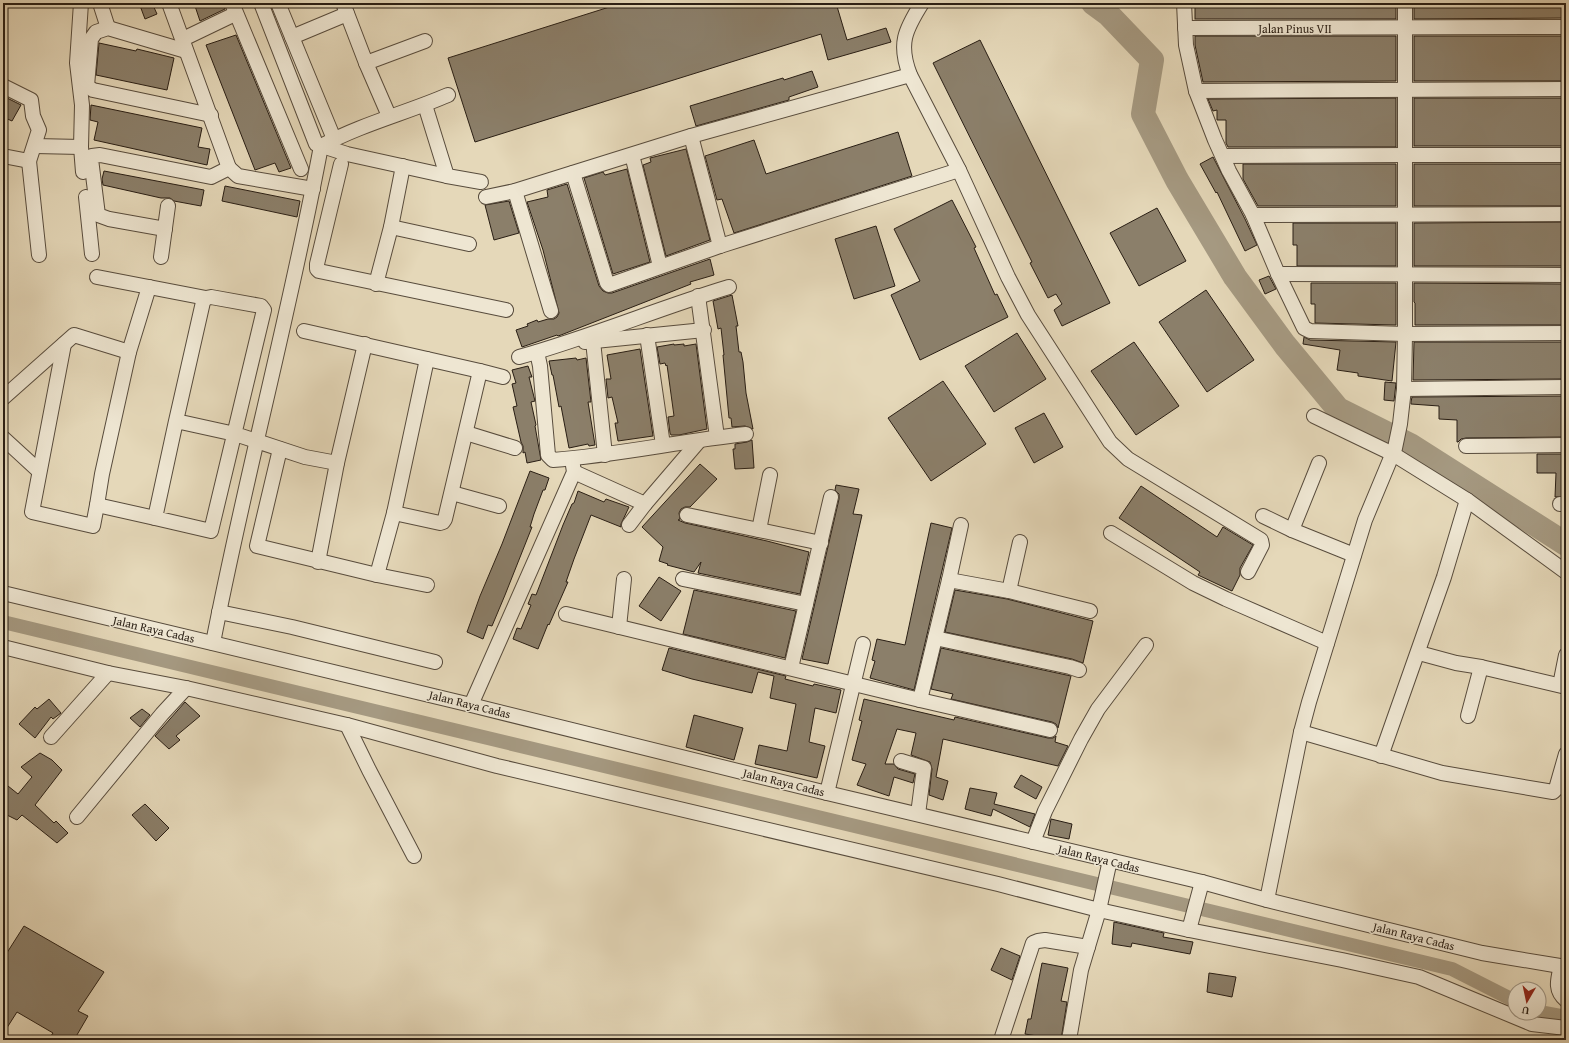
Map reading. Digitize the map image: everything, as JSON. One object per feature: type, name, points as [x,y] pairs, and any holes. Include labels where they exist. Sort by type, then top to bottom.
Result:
[{"type":"street","points":[[81,3],[77,63],[82,105],[81,147],[92,254]]},
{"type":"street","points":[[100,3],[108,28]]},
{"type":"street","points":[[169,3],[229,168],[238,176],[313,189]]},
{"type":"street","points":[[261,3],[316,144],[347,154],[481,182]]},
{"type":"street","points":[[278,3],[334,139]]},
{"type":"street","points":[[922,3],[909,26],[903,47],[905,62],[910,75],[959,170],[1018,296],[1040,334],[1110,442],[1128,458],[1261,540],[1262,545],[1248,572]]},
{"type":"street","points":[[1184,3],[1189,65],[1196,91],[1215,140],[1254,215],[1278,274],[1306,330],[1405,334],[1566,333]]},
{"type":"street","points":[[1267,900],[1301,732],[1354,554],[1365,520],[1394,451],[1400,424],[1404,389],[1405,334],[1405,3]]},
{"type":"street","points":[[211,115],[90,89],[88,86],[91,39],[96,32],[108,28],[184,45],[233,8],[301,169]]},
{"type":"street","points":[[292,37],[345,8],[366,63],[389,116]]},
{"type":"street","name":"Jalan Pinus VII","points":[[1185,28],[1566,27]]},
{"type":"street","points":[[366,63],[425,41]]},
{"type":"street","points":[[486,197],[515,191],[691,136],[910,75]]},
{"type":"street","points":[[3,86],[31,100],[33,116],[39,130],[29,161],[39,255]]},
{"type":"street","points":[[1196,91],[1566,89]]},
{"type":"street","points":[[321,146],[389,116],[425,105],[448,95]]},
{"type":"street","points":[[425,105],[447,176]]},
{"type":"street","points":[[691,136],[720,246]]},
{"type":"street","points":[[35,146],[81,147]]},
{"type":"street","points":[[213,643],[230,556],[258,441],[321,146]]},
{"type":"street","points":[[1223,156],[1406,154],[1566,155]]},
{"type":"street","points":[[165,229],[109,219],[98,215],[91,159],[92,156],[100,155],[211,177],[229,168]]},
{"type":"street","points":[[632,155],[660,266]]},
{"type":"street","points":[[3,156],[29,161]]},
{"type":"street","points":[[341,164],[317,269],[324,273],[506,310]]},
{"type":"street","points":[[376,284],[391,227],[403,166]]},
{"type":"street","points":[[573,173],[607,283],[611,285],[660,266],[720,246],[959,170]]},
{"type":"street","points":[[515,191],[551,311]]},
{"type":"street","points":[[161,257],[168,206]]},
{"type":"street","points":[[1254,215],[1566,214]]},
{"type":"street","points":[[391,227],[468,244]]},
{"type":"street","points":[[1278,274],[1566,275]]},
{"type":"street","points":[[97,277],[206,298],[211,297],[261,306],[264,310],[211,531],[97,505]]},
{"type":"street","points":[[64,344],[32,512],[93,526],[104,466],[130,352],[149,287]]},
{"type":"street","points":[[519,357],[566,343],[698,296],[730,287]]},
{"type":"street","points":[[698,296],[718,437]]},
{"type":"street","points":[[155,518],[203,302],[206,298]]},
{"type":"street","points":[[566,343],[704,330]]},
{"type":"street","points":[[304,331],[503,376]]},
{"type":"street","points":[[3,398],[74,335],[130,352]]},
{"type":"street","points":[[647,335],[663,445]]},
{"type":"street","points":[[593,341],[605,455]]},
{"type":"street","points":[[318,562],[337,463],[365,344]]},
{"type":"street","points":[[537,352],[540,366],[548,456],[552,460],[573,466],[644,504]]},
{"type":"street","points":[[377,575],[394,513],[427,359]]},
{"type":"street","points":[[394,513],[440,523],[445,519],[480,371]]},
{"type":"street","points":[[1404,389],[1566,387]]},
{"type":"street","points":[[1314,416],[1394,451],[1467,500],[1566,572]]},
{"type":"street","points":[[176,421],[235,434],[305,457],[337,463]]},
{"type":"street","points":[[466,433],[515,448]]},
{"type":"street","points":[[471,704],[573,466],[605,455],[663,445],[746,434]]},
{"type":"street","points":[[3,438],[40,471]]},
{"type":"street","points":[[629,525],[644,504],[699,441]]},
{"type":"street","points":[[1466,446],[1566,445]]},
{"type":"street","points":[[280,449],[257,546],[318,562],[427,585]]},
{"type":"street","points":[[1292,530],[1319,463]]},
{"type":"street","points":[[759,530],[770,475]]},
{"type":"street","points":[[452,493],[498,506]]},
{"type":"street","points":[[791,668],[822,542],[831,497]]},
{"type":"street","points":[[1381,756],[1419,653],[1467,500]]},
{"type":"street","points":[[687,515],[822,542]]},
{"type":"street","points":[[1263,516],[1292,530],[1354,554]]},
{"type":"street","points":[[920,700],[961,525]]},
{"type":"street","points":[[1111,533],[1193,583],[1226,599],[1327,642]]},
{"type":"street","points":[[1009,590],[1020,542]]},
{"type":"street","points":[[619,627],[624,579]]},
{"type":"street","points":[[683,579],[806,604]]},
{"type":"street","points":[[949,580],[1009,590],[1090,612]]},
{"type":"street","name":"Jalan Raya Cadas","points":[[3,593],[471,704],[827,793],[1033,842],[1201,885],[1496,956],[1563,966]]},
{"type":"street","points":[[219,612],[292,627],[435,662]]},
{"type":"street","points":[[566,614],[1050,730]]},
{"type":"street","points":[[935,638],[1079,670]]},
{"type":"street","points":[[827,793],[863,644]]},
{"type":"street","points":[[1033,842],[1045,811],[1081,739],[1098,709],[1146,645]]},
{"type":"street","points":[[3,647],[108,673],[186,688],[348,725],[497,766],[1099,908],[1190,929],[1419,977],[1532,1024],[1566,1028]]},
{"type":"street","points":[[1419,653],[1456,663],[1481,667],[1563,686],[1566,655]]},
{"type":"street","points":[[1468,716],[1481,667]]},
{"type":"street","points":[[51,737],[108,673]]},
{"type":"street","points":[[77,817],[162,714],[186,688]]},
{"type":"street","points":[[348,725],[369,770],[414,856]]},
{"type":"street","points":[[1301,732],[1442,773],[1554,792],[1564,774],[1566,754]]},
{"type":"street","points":[[900,761],[924,768],[918,814]]},
{"type":"street","points":[[1069,1040],[1081,970],[1099,908],[1109,862]]},
{"type":"street","points":[[1190,929],[1201,885]]},
{"type":"street","points":[[1001,1040],[1033,943],[1035,941],[1045,940],[1088,948]]},
{"type":"street","points":[[1563,966],[1558,987],[1560,994],[1566,1000]]},
{"type":"building","points":[[139,3],[152,3],[157,14],[145,19]]},
{"type":"building","points":[[194,3],[224,3],[225,9],[200,21]]},
{"type":"building","points":[[622,3],[836,3],[847,40],[886,28],[891,42],[828,60],[821,34],[475,142],[448,58]]},
{"type":"building","points":[[1195,3],[1396,3],[1396,19],[1195,19]]},
{"type":"building","points":[[1414,3],[1566,3],[1566,18],[1414,19]]},
{"type":"building","points":[[236,35],[291,168],[279,172],[275,163],[255,170],[206,45]]},
{"type":"building","points":[[1195,36],[1396,36],[1396,81],[1203,82],[1195,45]]},
{"type":"building","points":[[1414,36],[1566,36],[1566,81],[1414,81]]},
{"type":"building","points":[[980,40],[1110,303],[1062,326],[1054,310],[1062,304],[1056,294],[1048,298],[1030,263],[1032,262],[933,63]]},
{"type":"building","points":[[99,43],[136,51],[137,49],[174,58],[167,90],[96,75]]},
{"type":"building","points":[[812,71],[818,87],[789,97],[789,100],[696,126],[690,106],[783,78],[784,80]]},
{"type":"building","points":[[3,96],[21,105],[12,121],[3,117]]},
{"type":"building","points":[[1396,98],[1396,147],[1228,147],[1226,143],[1226,120],[1217,120],[1217,110],[1213,111],[1208,99]]},
{"type":"building","points":[[1414,98],[1566,98],[1566,146],[1414,146]]},
{"type":"building","points":[[91,105],[202,128],[198,147],[210,149],[207,165],[94,140],[98,122],[90,120]]},
{"type":"building","points":[[898,132],[912,176],[734,233],[722,199],[717,200],[705,156],[754,140],[766,174]]},
{"type":"building","points":[[686,149],[710,240],[666,256],[643,165],[651,162],[650,158]]},
{"type":"building","points":[[1213,157],[1257,245],[1245,251],[1217,192],[1216,193],[1200,164]]},
{"type":"building","points":[[1243,164],[1396,164],[1396,206],[1258,206],[1243,179]]},
{"type":"building","points":[[1414,164],[1566,164],[1566,206],[1414,206]]},
{"type":"building","points":[[627,169],[650,262],[613,274],[584,178],[603,172],[605,175]]},
{"type":"building","points":[[104,171],[204,190],[201,206],[174,201],[170,198],[161,198],[103,185],[102,179]]},
{"type":"building","points":[[567,184],[599,286],[603,291],[612,293],[710,259],[714,275],[690,282],[691,284],[561,335],[522,347],[516,330],[528,326],[527,324],[537,320],[538,322],[554,319],[559,313],[543,250],[527,202],[548,197],[547,190]]},
{"type":"building","points":[[225,186],[300,201],[297,217],[222,201]]},
{"type":"building","points":[[952,200],[976,247],[974,248],[995,295],[997,294],[1008,317],[920,360],[891,295],[920,281],[894,229]]},
{"type":"building","points":[[509,201],[519,233],[494,240],[485,205]]},
{"type":"building","points":[[1157,208],[1186,261],[1139,286],[1110,233]]},
{"type":"building","points":[[1566,222],[1566,266],[1414,266],[1414,223]]},
{"type":"building","points":[[1293,223],[1396,223],[1396,266],[1297,266],[1297,245],[1293,245]]},
{"type":"building","points":[[876,226],[895,286],[854,299],[835,239]]},
{"type":"building","points":[[1269,276],[1276,289],[1265,294],[1259,280]]},
{"type":"building","points":[[1311,283],[1396,283],[1396,325],[1315,323],[1315,304],[1311,304]]},
{"type":"building","points":[[1414,283],[1566,284],[1566,325],[1415,325]]},
{"type":"building","points":[[1206,290],[1254,360],[1207,392],[1159,322]]},
{"type":"building","points":[[732,295],[738,326],[736,326],[739,352],[741,352],[743,362],[746,393],[753,429],[745,426],[732,427],[731,418],[729,418],[721,328],[718,329],[713,301]]},
{"type":"building","points":[[1017,333],[1046,379],[994,412],[965,366]]},
{"type":"building","points":[[1304,337],[1310,340],[1396,342],[1392,381],[1358,376],[1358,373],[1337,370],[1340,350],[1303,344]]},
{"type":"building","points":[[1134,342],[1179,406],[1136,435],[1091,371]]},
{"type":"building","points":[[1414,342],[1566,342],[1566,379],[1413,380]]},
{"type":"building","points":[[684,344],[684,346],[696,344],[707,429],[679,435],[671,435],[670,433],[668,417],[674,416],[667,365],[666,366],[665,363],[660,364],[657,347]]},
{"type":"building","points":[[640,349],[653,436],[618,441],[615,423],[618,423],[612,397],[608,398],[606,379],[611,379],[607,355]]},
{"type":"building","points":[[576,358],[577,360],[586,358],[591,402],[588,402],[595,445],[589,446],[588,444],[569,448],[561,406],[559,407],[549,361]]},
{"type":"building","points":[[528,366],[532,377],[529,377],[535,401],[531,402],[541,460],[527,463],[525,452],[523,453],[523,446],[513,407],[517,406],[512,384],[516,383],[512,370]]},
{"type":"building","points":[[943,381],[986,444],[931,481],[888,418]]},
{"type":"building","points":[[1385,382],[1396,383],[1394,401],[1384,400]]},
{"type":"building","points":[[1566,396],[1566,437],[1466,438],[1457,442],[1457,420],[1439,419],[1439,406],[1411,404],[1412,397]]},
{"type":"building","points":[[1044,413],[1063,447],[1034,463],[1015,428]]},
{"type":"building","points":[[752,440],[754,468],[735,469],[733,449],[735,449],[735,444]]},
{"type":"building","points":[[1537,454],[1566,454],[1566,496],[1555,497],[1556,473],[1537,473]]},
{"type":"building","points":[[700,464],[717,479],[690,507],[681,509],[679,513],[680,519],[678,520],[685,523],[809,552],[800,594],[698,573],[701,562],[694,572],[667,565],[668,564],[659,561],[663,547],[642,527]]},
{"type":"building","points":[[530,471],[549,478],[545,490],[543,490],[530,527],[532,527],[505,595],[492,626],[488,625],[483,639],[467,632]]},
{"type":"building","points":[[836,485],[859,489],[853,514],[862,515],[828,664],[802,659],[839,499],[839,494],[835,490]]},
{"type":"building","points":[[1141,486],[1217,537],[1223,527],[1253,545],[1240,568],[1240,575],[1232,591],[1198,575],[1200,572],[1119,518]]},
{"type":"building","points":[[578,491],[604,502],[606,499],[629,507],[621,527],[591,515],[566,582],[568,582],[538,649],[513,639],[517,628],[521,629],[531,605],[528,604],[532,594],[536,595]]},
{"type":"building","points":[[931,523],[952,528],[914,690],[870,678],[875,661],[872,660],[877,639],[905,645]]},
{"type":"building","points":[[659,577],[681,591],[661,621],[639,606]]},
{"type":"building","points":[[694,590],[796,611],[785,658],[683,634]]},
{"type":"building","points":[[955,590],[1007,599],[1093,621],[1083,663],[1072,659],[945,632]]},
{"type":"building","points":[[669,648],[786,676],[785,679],[813,686],[814,684],[841,690],[836,713],[815,708],[809,742],[825,746],[817,778],[755,764],[759,745],[787,751],[796,704],[770,698],[774,676],[758,672],[752,693],[692,679],[662,670]]},
{"type":"building","points":[[941,648],[1071,676],[1058,728],[1056,724],[1052,722],[951,699],[953,694],[931,689]]},
{"type":"building","points":[[49,699],[61,713],[53,719],[51,717],[35,738],[19,724],[35,707],[37,709]]},
{"type":"building","points":[[864,699],[954,720],[955,717],[1048,738],[1053,738],[1056,736],[1055,742],[1068,746],[1058,766],[943,739],[936,777],[948,781],[943,800],[929,795],[932,769],[930,762],[911,755],[916,733],[897,729],[885,764],[894,764],[898,769],[915,774],[913,783],[894,777],[889,796],[857,785],[866,764],[852,760],[862,721],[859,720]]},
{"type":"building","points":[[185,702],[200,716],[176,736],[180,740],[169,749],[155,736]]},
{"type":"building","points":[[142,709],[150,715],[140,727],[130,718]]},
{"type":"building","points":[[694,715],[743,728],[734,760],[686,747]]},
{"type":"building","points":[[40,753],[52,760],[62,770],[35,805],[54,823],[56,821],[68,833],[57,843],[22,815],[17,820],[3,813],[3,782],[18,794],[32,777],[21,767]]},
{"type":"building","points":[[1021,775],[1042,787],[1036,799],[1014,787]]},
{"type":"building","points":[[970,788],[997,793],[994,804],[1035,814],[1030,827],[993,809],[991,816],[965,809]]},
{"type":"building","points":[[145,804],[169,828],[156,841],[132,815]]},
{"type":"building","points":[[1051,819],[1072,824],[1069,839],[1048,835]]},
{"type":"building","points":[[1114,922],[1164,933],[1163,937],[1193,942],[1190,954],[1132,943],[1131,947],[1112,944]]},
{"type":"building","points":[[24,926],[104,972],[78,1011],[88,1016],[74,1040],[48,1040],[53,1033],[17,1012],[3,1034],[3,959]]},
{"type":"building","points":[[1001,948],[1020,956],[1012,980],[991,970]]},
{"type":"building","points":[[1042,963],[1068,968],[1061,1001],[1067,1002],[1061,1040],[1025,1034],[1028,1019],[1031,1019]]},
{"type":"building","points":[[1209,973],[1236,977],[1232,997],[1207,992]]},
{"type":"waterway","points":[[1093,3],[1108,14],[1152,60],[1143,114],[1177,180],[1235,277],[1285,345],[1338,409],[1410,445],[1566,544]]},
{"type":"waterway","points":[[3,622],[1452,969],[1507,997]]},
{"type":"waterway","points":[[1547,1013],[1566,1017]]}]
